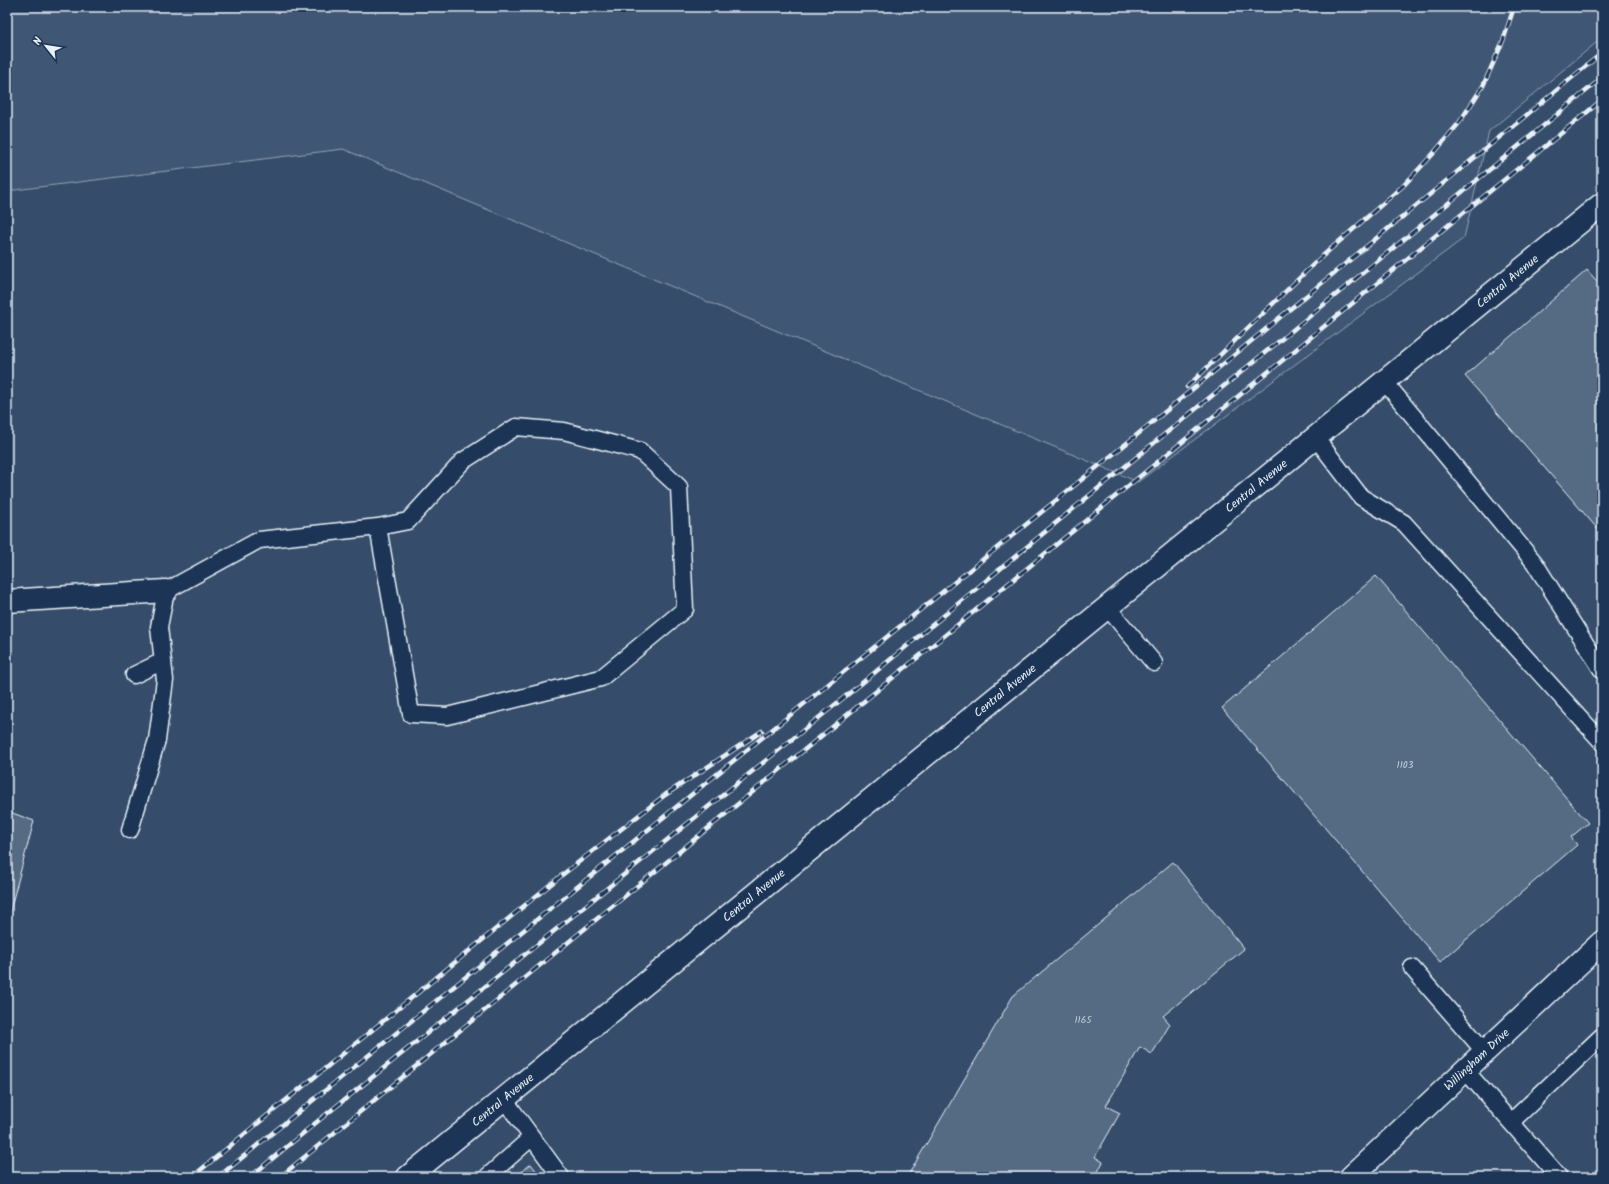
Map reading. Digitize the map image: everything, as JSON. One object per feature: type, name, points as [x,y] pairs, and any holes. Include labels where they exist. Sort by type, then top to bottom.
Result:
[{"type":"street","name":"Central Avenue","points":[[408,1177],[1107,607],[1600,208]]},
{"type":"street","points":[[7,601],[166,592]]},
{"type":"street","name":"Willingham Drive","points":[[1350,1177],[1602,942]]},
{"type":"lane","points":[[1384,382],[1534,562],[1602,670]]},
{"type":"lane","points":[[130,830],[157,740],[165,680],[159,627],[166,592],[259,540],[408,521],[463,461],[516,427],[564,431],[640,451],[679,487],[685,609],[601,678],[448,716],[411,714],[378,526]]},
{"type":"lane","points":[[1316,438],[1361,497],[1404,523],[1602,742]]},
{"type":"lane","points":[[1107,607],[1154,663]]},
{"type":"lane","points":[[134,675],[163,661]]},
{"type":"lane","points":[[1412,968],[1484,1052]]},
{"type":"lane","points":[[1511,1122],[1602,1036]]},
{"type":"lane","points":[[1465,1070],[1560,1177]]},
{"type":"lane","points":[[504,1099],[561,1177]]},
{"type":"lane","points":[[487,1177],[532,1137]]},
{"type":"shaded area","points":[[7,7],[1602,7],[1602,38],[1489,131],[1464,238],[1138,482],[343,149],[7,191]]},
{"type":"shaded area","points":[[1602,38],[1602,1177],[7,1177],[7,191],[343,149],[1138,482],[1464,238],[1489,131]]},
{"type":"building","points":[[1587,270],[1602,287],[1602,534],[1465,376]]},
{"type":"building","points":[[1376,576],[1588,823],[1571,837],[1577,845],[1440,962],[1222,708]]},
{"type":"building","points":[[7,811],[34,821],[7,922]]},
{"type":"building","points":[[1173,862],[1244,949],[1163,1016],[1170,1024],[1152,1054],[1140,1047],[1106,1106],[1120,1113],[1095,1157],[1103,1162],[1095,1177],[907,1177],[1013,996]]},
{"type":"building","points":[[531,1164],[541,1177],[515,1177]]},
{"type":"railway","points":[[1187,387],[1318,260],[1404,185],[1433,154],[1459,123],[1483,86],[1503,41],[1514,7]]},
{"type":"railway","points":[[218,1177],[1127,443],[1602,53]]},
{"type":"railway","points":[[250,1177],[862,683],[1057,522],[1602,78]]},
{"type":"railway","points":[[280,1177],[1602,100]]},
{"type":"railway","points":[[192,1177],[562,875],[665,795],[762,731]]}]
